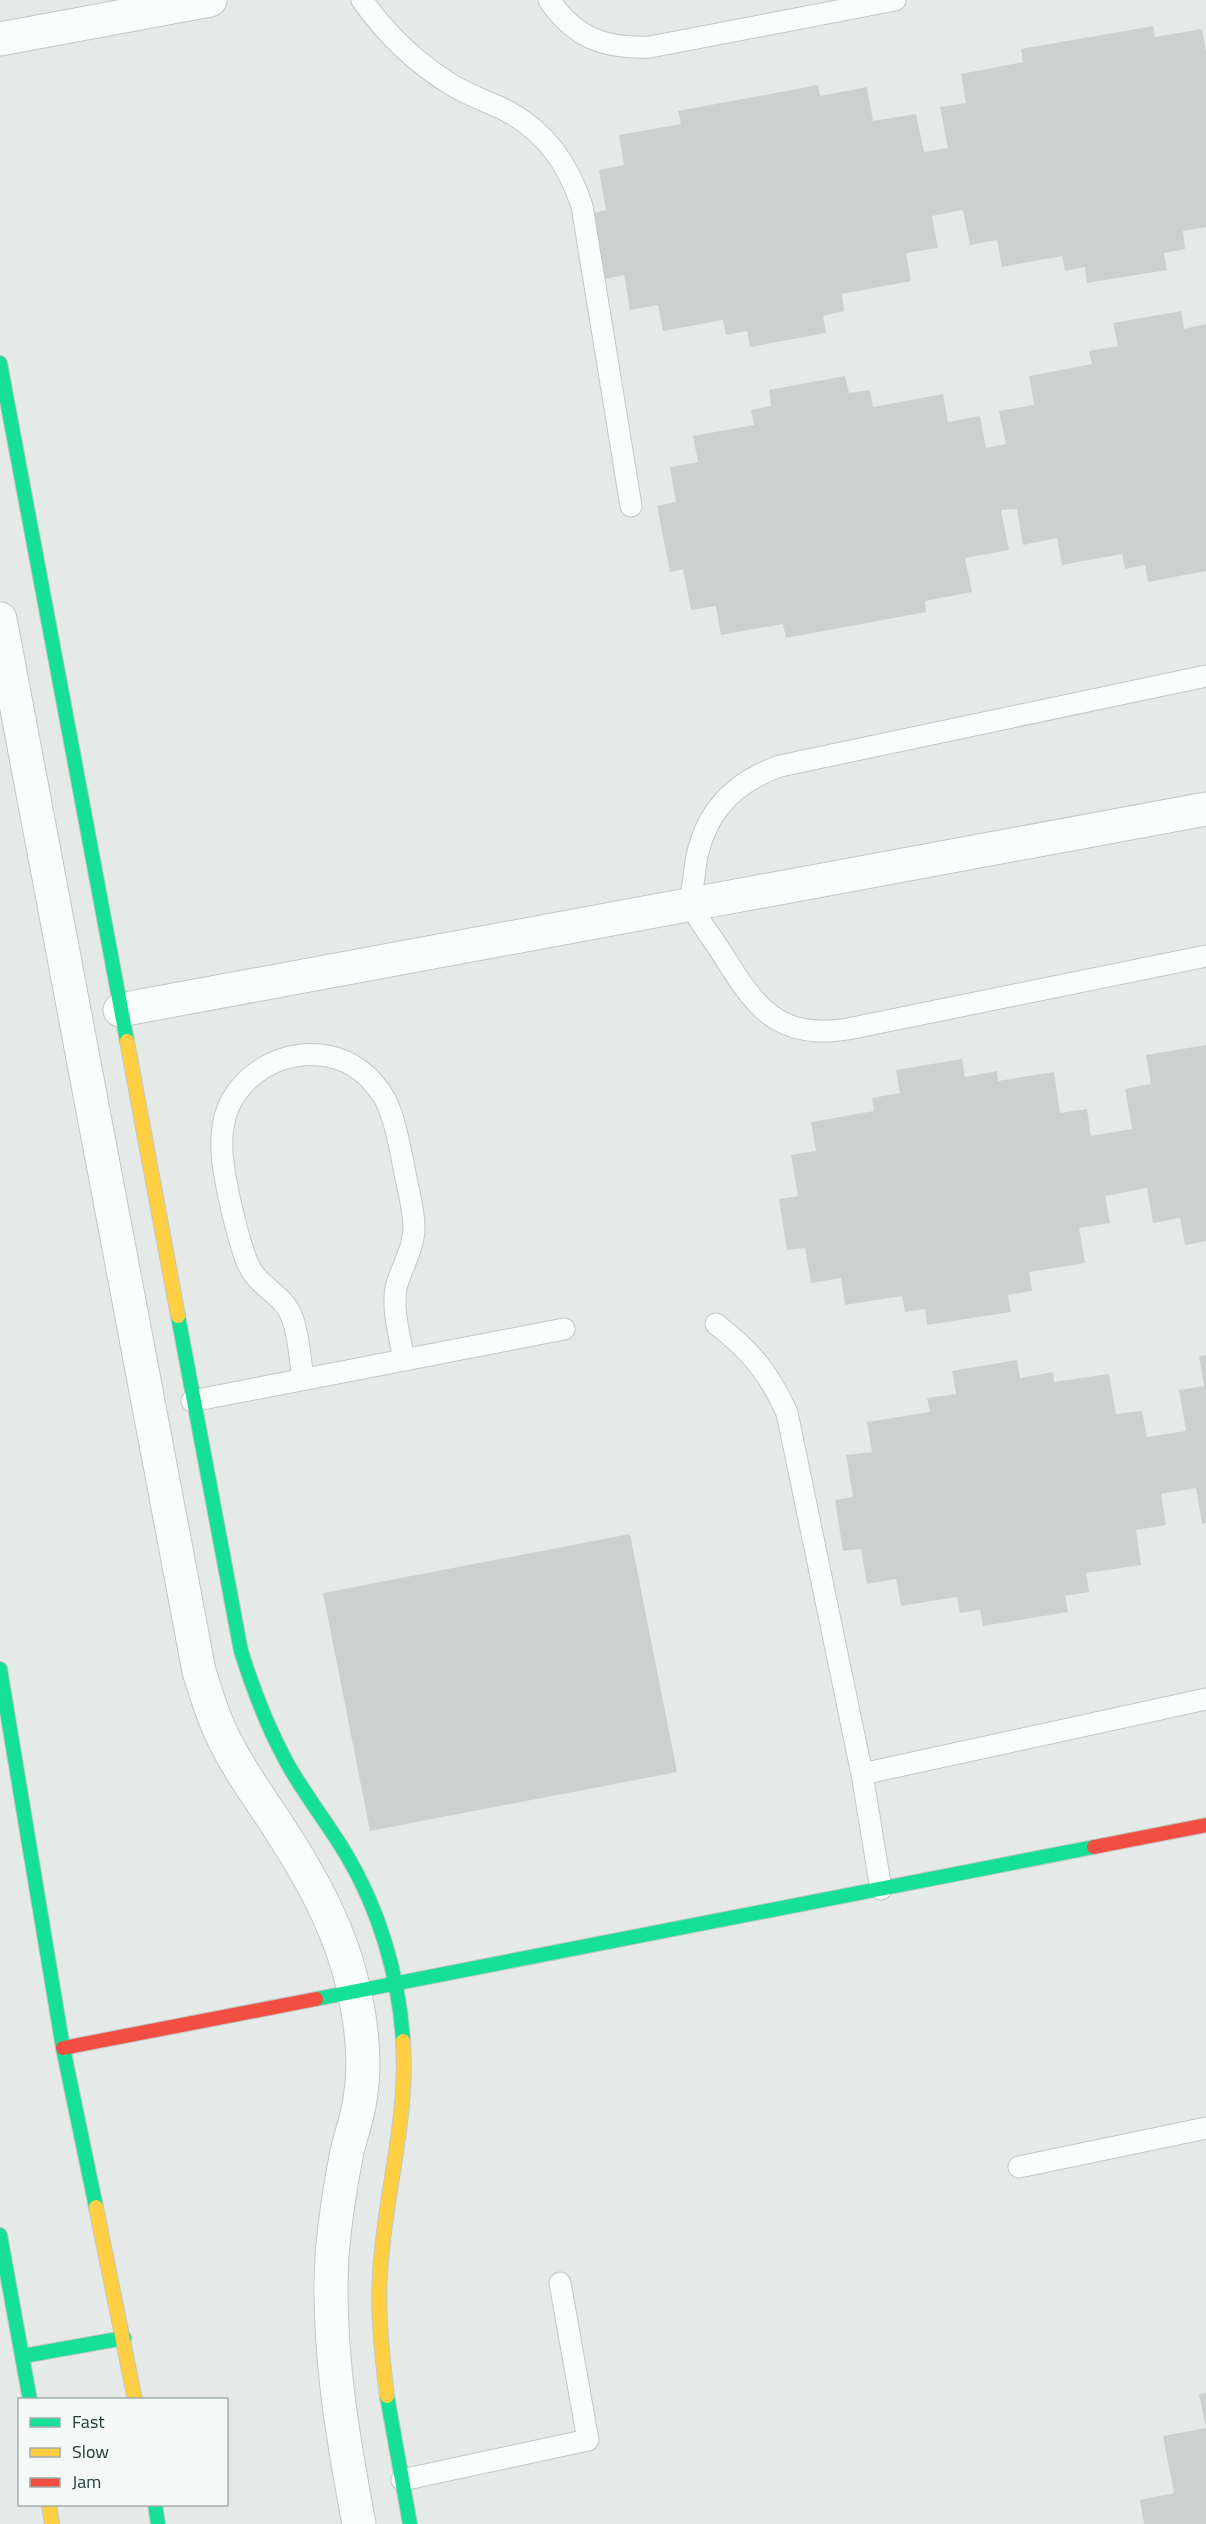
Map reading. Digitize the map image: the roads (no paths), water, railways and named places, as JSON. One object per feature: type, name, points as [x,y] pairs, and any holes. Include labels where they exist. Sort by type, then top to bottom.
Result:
[{"type":"street","points":[[0,39],[210,0]]},
{"type":"street","points":[[0,363],[234,1621],[250,1680],[269,1728],[293,1774],[347,1856],[368,1897],[384,1940],[395,1983],[403,2032],[405,2080],[401,2128],[384,2223],[380,2271],[380,2339],[387,2406],[410,2524]]},
{"type":"street","points":[[0,619],[199,1671],[222,1737],[308,1874],[327,1912],[343,1952],[354,1991],[362,2046],[360,2099],[338,2202],[332,2254],[331,2307],[333,2363],[340,2419],[359,2524]]},
{"type":"street","points":[[120,1010],[1206,809]]},
{"type":"street","points":[[0,1669],[63,2048],[135,2398]]},
{"type":"street","points":[[63,2048],[1206,1826]]},
{"type":"street","points":[[0,2235],[30,2398]]},
{"type":"street","points":[[22,2356],[124,2338]]},
{"type":"street","points":[[49,2506],[52,2524]]},
{"type":"street","points":[[155,2506],[158,2524]]},
{"type":"lane","points":[[362,0],[382,26],[428,69],[454,86],[506,110],[527,123],[547,140],[562,160],[574,182],[582,206],[631,506]]},
{"type":"lane","points":[[549,0],[560,16],[592,39],[611,46],[630,48],[650,47],[895,0]]},
{"type":"lane","points":[[1206,676],[780,766],[761,773],[729,794],[707,824],[695,861],[691,904],[754,1002],[769,1015],[787,1025],[808,1031],[828,1032],[848,1029],[1206,956]]},
{"type":"lane","points":[[303,1379],[292,1317],[277,1294],[255,1275],[242,1248],[222,1154],[222,1134],[226,1113],[235,1095],[248,1079],[264,1066],[284,1058],[304,1054],[326,1055],[345,1061],[363,1072],[378,1087],[395,1124],[414,1227],[410,1253],[399,1276],[395,1301],[404,1360]]},
{"type":"lane","points":[[716,1324],[739,1342],[759,1363],[775,1386],[787,1413],[862,1774],[881,1888]]},
{"type":"lane","points":[[192,1401],[564,1329]]},
{"type":"lane","points":[[862,1774],[1206,1699]]},
{"type":"lane","points":[[1018,2167],[1206,2128]]},
{"type":"lane","points":[[402,2480],[588,2440],[560,2283]]}]
